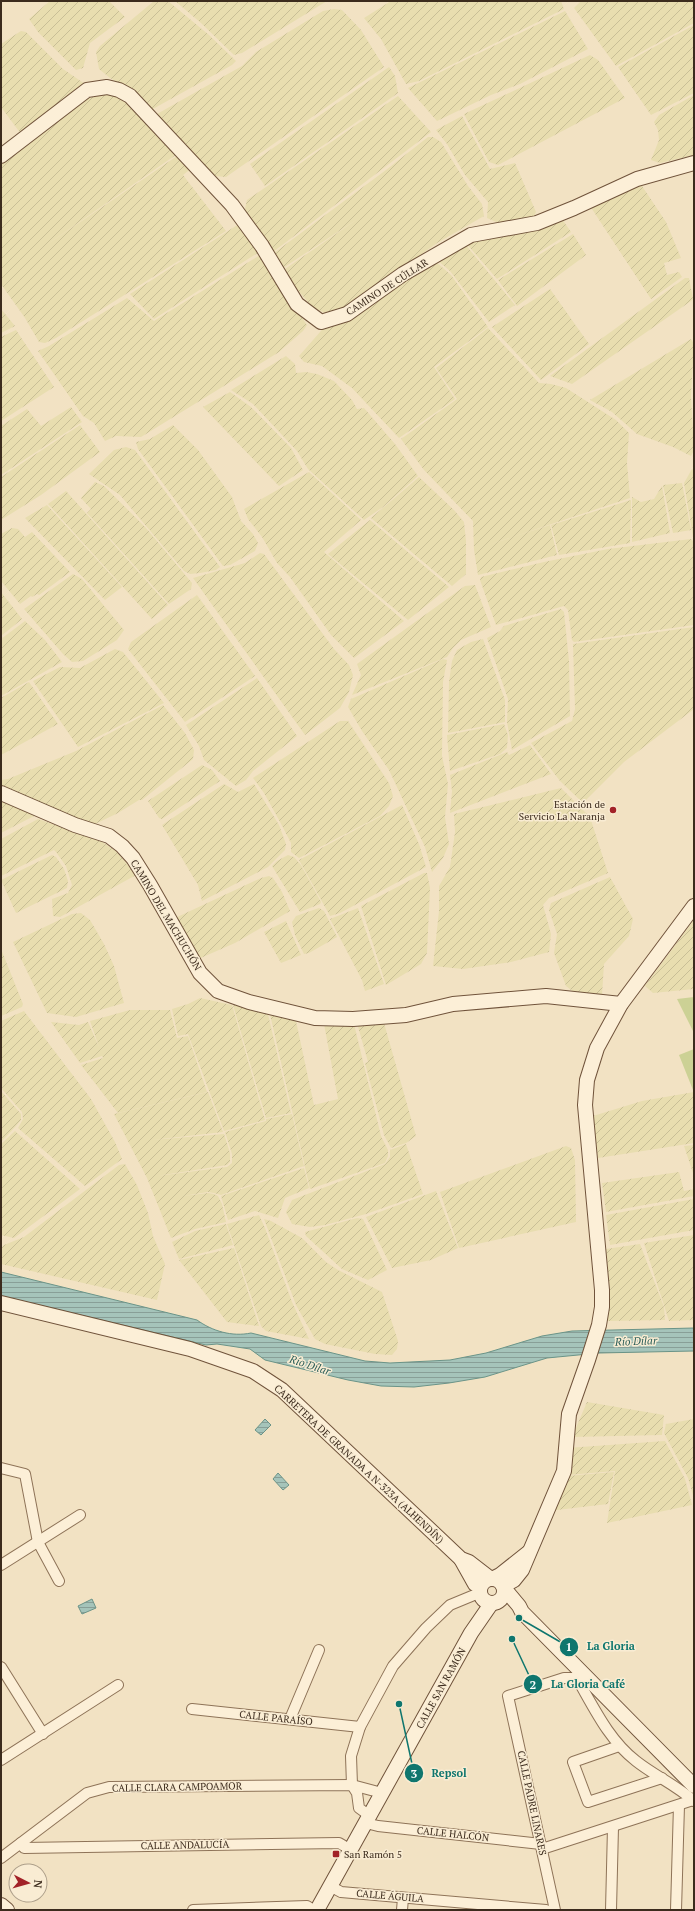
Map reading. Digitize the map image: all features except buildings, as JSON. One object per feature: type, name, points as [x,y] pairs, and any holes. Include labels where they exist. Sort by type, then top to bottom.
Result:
[{"type":"street","name":"CAMINO DE CÚLLAR","points":[[1,156],[87,90],[107,87],[125,92],[136,101],[232,205],[262,246],[297,304],[321,322],[347,314],[403,274],[471,235],[537,223],[637,179],[694,163]]},
{"type":"street","name":"CAMINO DEL MACHUCHÓN","points":[[1,793],[75,825],[109,836],[122,846],[133,858],[150,885],[200,973],[218,991],[249,1002],[315,1018],[353,1019],[406,1015],[453,1004],[546,996],[579,998],[621,1004]]},
{"type":"street","points":[[522,1612],[518,1592],[526,1579],[531,1550],[564,1471],[569,1414],[599,1325],[602,1290],[585,1105],[587,1080],[591,1063],[597,1048],[621,1004],[694,906]]},
{"type":"street","name":"CARRETERA DE GRANADA A N-323A (ALHENDÍN)","points":[[1,1302],[190,1348],[253,1371],[282,1390],[461,1559],[475,1584],[491,1590],[519,1606],[522,1612],[694,1786]]},
{"type":"street","points":[[1,1468],[25,1474],[38,1542],[59,1581]]},
{"type":"street","points":[[1,1565],[80,1515]]},
{"type":"street","name":"CALLE SAN RAMÓN","points":[[317,1910],[471,1633],[491,1590],[531,1550]]},
{"type":"street","points":[[368,1819],[359,1808],[357,1793],[352,1785],[351,1756],[360,1727],[393,1666],[426,1628],[450,1605],[491,1590]]},
{"type":"street","points":[[290,1720],[319,1650]]},
{"type":"street","points":[[1,1667],[42,1734]]},
{"type":"street","name":"CALLE PADRE LINARES","points":[[555,1910],[508,1696],[569,1677],[579,1682],[606,1729],[619,1746]]},
{"type":"street","points":[[1,1760],[118,1685]]},
{"type":"street","name":"CALLE PARAÍSO","points":[[192,1709],[360,1727]]},
{"type":"street","points":[[662,1778],[588,1802],[573,1762],[619,1746],[636,1761],[676,1786],[694,1800]]},
{"type":"street","name":"CALLE CLARA CAMPOAMOR","points":[[1,1858],[87,1793],[109,1787],[352,1785],[382,1794]]},
{"type":"street","points":[[541,1847],[694,1800]]},
{"type":"street","points":[[676,1910],[679,1805]]},
{"type":"street","name":"CALLE HALCÓN","points":[[368,1819],[378,1826],[541,1847]]},
{"type":"street","points":[[611,1910],[613,1826]]},
{"type":"street","name":"CALLE ANDALUCÍA","points":[[21,1843],[24,1848],[339,1843],[351,1850]]},
{"type":"street","name":"CALLE ÁGUILA","points":[[330,1886],[341,1892],[546,1910]]},
{"type":"street","points":[[402,1910],[403,1898]]},
{"type":"street","points":[[1,1905],[7,1910]]},
{"type":"street","points":[[193,1910],[307,1906],[313,1910]]},
{"type":"shaded area","points":[[50,1],[109,1],[125,17],[90,43],[83,68],[76,70],[38,32],[29,19]]},
{"type":"shaded area","points":[[154,1],[168,1],[209,35],[236,61],[232,65],[151,110],[121,84],[110,78],[99,69],[96,52],[100,46]]},
{"type":"shaded area","points":[[175,1],[327,1],[242,53],[234,55],[201,23]]},
{"type":"shaded area","points":[[391,1],[561,1],[564,9],[419,81],[406,84],[381,39],[364,18]]},
{"type":"shaded area","points":[[581,1],[694,1],[694,23],[616,66],[574,8]]},
{"type":"shaded area","points":[[334,9],[342,10],[361,30],[384,67],[226,177],[214,176],[157,117],[157,114],[242,66],[256,52],[323,11]]},
{"type":"shaded area","points":[[565,11],[588,49],[520,84],[491,95],[437,121],[408,88]]},
{"type":"shaded area","points":[[694,25],[694,93],[651,115],[618,67]]},
{"type":"shaded area","points":[[21,31],[26,32],[63,69],[85,84],[21,134],[1,107],[1,44]]},
{"type":"shaded area","points":[[590,55],[598,60],[625,98],[498,165],[489,162],[464,114]]},
{"type":"shaded area","points":[[389,67],[395,76],[398,93],[265,186],[250,164]]},
{"type":"shaded area","points":[[103,90],[127,98],[180,152],[42,248],[180,154],[192,168],[183,175],[226,231],[56,338],[45,343],[39,342],[25,318],[1,284],[1,161],[88,92]]},
{"type":"shaded area","points":[[694,95],[694,155],[660,163],[651,160],[659,140],[658,130],[654,122],[659,115]]},
{"type":"shaded area","points":[[398,96],[431,132],[273,252],[244,213],[247,200]]},
{"type":"shaded area","points":[[462,116],[490,169],[515,163],[536,212],[534,216],[501,224],[487,218],[488,202],[465,175],[447,144],[436,130]]},
{"type":"shaded area","points":[[428,137],[433,137],[441,142],[468,186],[482,204],[484,216],[437,243],[344,310],[325,313],[312,307],[297,289],[285,269],[359,218],[283,268],[274,253]]},
{"type":"shaded area","points":[[640,183],[666,222],[681,258],[664,263],[667,275],[679,272],[682,277],[651,299],[590,206]]},
{"type":"shaded area","points":[[562,219],[571,232],[497,279],[466,243]]},
{"type":"shaded area","points":[[239,224],[259,252],[154,319],[130,294]]},
{"type":"shaded area","points":[[573,234],[586,255],[517,306],[498,280]]},
{"type":"shaded area","points":[[465,244],[515,305],[489,322],[450,271],[437,260]]},
{"type":"shaded area","points":[[260,255],[307,325],[303,331],[279,352],[141,437],[116,436],[105,441],[94,423],[83,416],[38,351],[49,346],[127,298],[154,321]]},
{"type":"shaded area","points":[[435,261],[451,275],[488,327],[434,367],[455,399],[399,438],[352,388],[322,366],[304,362],[299,356],[327,324]]},
{"type":"shaded area","points":[[685,278],[689,278],[693,299],[691,301],[572,384],[550,376]]},
{"type":"shaded area","points":[[550,289],[589,344],[541,380],[492,327]]},
{"type":"shaded area","points":[[1,309],[15,326],[1,333]]},
{"type":"shaded area","points":[[488,328],[539,383],[551,384],[566,388],[616,420],[629,433],[627,463],[630,498],[482,547],[550,525],[557,555],[478,575],[474,550],[473,521],[424,470],[401,439],[457,399],[436,368]]},
{"type":"shaded area","points":[[16,330],[54,387],[1,421],[1,337]]},
{"type":"shaded area","points":[[691,339],[694,344],[691,396],[694,450],[691,456],[673,447],[637,434],[612,412],[590,400]]},
{"type":"shaded area","points":[[286,356],[295,364],[296,373],[306,372],[317,374],[334,381],[352,400],[357,409],[364,408],[395,444],[418,476],[383,507],[364,520],[308,469],[297,451],[253,404],[231,390]]},
{"type":"shaded area","points":[[230,392],[251,407],[291,448],[303,470],[279,486],[203,407]]},
{"type":"shaded area","points":[[71,407],[82,422],[1,475],[1,426],[27,409],[41,426]]},
{"type":"shaded area","points":[[80,425],[100,452],[41,495],[1,520],[1,477]]},
{"type":"shaded area","points":[[173,425],[198,450],[232,497],[241,521],[253,534],[258,543],[255,551],[230,565],[223,566],[138,449],[136,442],[150,439]]},
{"type":"shaded area","points":[[126,447],[135,450],[220,567],[216,570],[200,573],[190,574],[184,571],[120,495],[89,474],[114,450]]},
{"type":"shaded area","points":[[692,469],[694,471],[693,537],[684,483]]},
{"type":"shaded area","points":[[309,472],[361,520],[324,552],[404,621],[354,658],[331,635],[290,577],[277,563],[262,537],[248,519],[244,509]]},
{"type":"shaded area","points":[[419,477],[454,510],[464,522],[466,541],[466,574],[452,586],[371,518]]},
{"type":"shaded area","points":[[95,482],[104,486],[146,528],[192,583],[191,589],[169,604],[87,513],[91,509],[81,498]]},
{"type":"shaded area","points":[[682,483],[691,530],[673,533],[663,485]]},
{"type":"shaded area","points":[[662,486],[670,533],[632,542],[632,497],[641,502],[654,499]]},
{"type":"shaded area","points":[[66,491],[168,605],[152,619],[48,504]]},
{"type":"shaded area","points":[[631,500],[630,543],[559,555],[551,525]]},
{"type":"shaded area","points":[[47,505],[122,587],[105,600],[25,518]]},
{"type":"shaded area","points":[[370,520],[449,587],[408,620],[328,554]]},
{"type":"shaded area","points":[[12,528],[18,529],[25,537],[32,532],[70,572],[39,595],[37,594],[32,597],[31,596],[20,604],[1,581],[1,534]]},
{"type":"shaded area","points":[[691,539],[694,542],[694,625],[574,642],[572,640],[568,610],[564,606],[496,625],[480,580],[481,577],[608,549]]},
{"type":"shaded area","points":[[260,553],[264,554],[334,649],[349,665],[353,675],[349,692],[340,708],[305,735],[193,578],[245,563]]},
{"type":"shaded area","points":[[73,574],[82,579],[124,630],[117,640],[83,661],[72,662],[63,654],[24,609]]},
{"type":"shaded area","points":[[475,585],[491,627],[461,640],[447,657],[352,695],[361,675],[357,664],[465,586]]},
{"type":"shaded area","points":[[1,592],[22,619],[1,636]]},
{"type":"shaded area","points":[[197,595],[255,676],[185,722],[128,649],[131,642]]},
{"type":"shaded area","points":[[561,609],[564,612],[569,661],[570,716],[512,750],[507,722],[508,699],[487,638],[500,631],[504,626]]},
{"type":"shaded area","points":[[25,621],[45,640],[62,662],[1,696],[1,639]]},
{"type":"shaded area","points":[[694,627],[694,709],[624,762],[583,803],[560,781],[531,743],[572,721],[575,709],[573,644]]},
{"type":"shaded area","points":[[483,639],[505,700],[505,722],[448,733],[449,682],[452,661],[457,650],[471,642]]},
{"type":"shaded area","points":[[115,649],[123,652],[164,703],[78,747],[33,681],[60,667],[80,668]]},
{"type":"shaded area","points":[[443,659],[447,660],[443,682],[442,756],[448,784],[445,817],[449,844],[443,858],[432,872],[425,847],[389,770],[362,731],[348,707],[351,699]]},
{"type":"shaded area","points":[[257,678],[297,736],[253,771],[246,780],[236,786],[204,760],[199,746],[186,725]]},
{"type":"shaded area","points":[[29,682],[58,724],[1,755],[1,698]]},
{"type":"shaded area","points":[[163,705],[185,733],[194,750],[193,759],[142,800],[139,800],[118,813],[93,825],[1,789],[1,780],[8,779],[76,751]]},
{"type":"shaded area","points":[[340,721],[348,721],[389,783],[393,796],[389,806],[380,816],[299,858],[291,852],[291,843],[264,793],[253,778]]},
{"type":"shaded area","points":[[504,724],[508,735],[507,748],[500,754],[450,771],[447,735]]},
{"type":"shaded area","points":[[530,745],[551,774],[450,813],[452,791],[450,775],[507,752],[509,755]]},
{"type":"shaded area","points":[[202,765],[212,770],[220,781],[162,819],[159,818],[148,801]]},
{"type":"shaded area","points":[[224,784],[238,792],[254,784],[279,825],[286,844],[285,850],[268,867],[202,901],[198,885],[162,825]]},
{"type":"shaded area","points":[[561,788],[590,817],[608,873],[549,898],[543,905],[551,934],[549,952],[511,962],[463,969],[433,966],[439,911],[439,886],[450,867],[455,832],[454,814]]},
{"type":"shaded area","points":[[1,799],[36,815],[1,833]]},
{"type":"shaded area","points":[[402,805],[419,844],[426,867],[340,913],[330,916],[299,860]]},
{"type":"shaded area","points":[[38,819],[101,841],[117,852],[136,875],[60,917],[53,916],[52,899],[68,893],[72,885],[66,866],[54,850],[1,876],[1,839]]},
{"type":"shaded area","points":[[52,855],[56,857],[64,869],[68,881],[67,888],[16,913],[1,880]]},
{"type":"shaded area","points":[[288,855],[294,857],[301,865],[321,902],[320,904],[300,912],[272,866],[277,861]]},
{"type":"shaded area","points":[[424,873],[427,873],[430,888],[427,953],[421,964],[386,985],[361,906]]},
{"type":"shaded area","points":[[269,876],[273,878],[282,892],[290,911],[235,943],[196,960],[173,919],[261,878]]},
{"type":"shaded area","points":[[610,877],[633,919],[629,936],[604,964],[602,995],[576,994],[566,986],[554,953],[557,934],[549,910],[551,903]]},
{"type":"shaded area","points":[[319,908],[324,911],[337,937],[309,953],[304,954],[295,935],[292,922],[296,916]]},
{"type":"shaded area","points":[[358,908],[384,984],[365,991],[362,980],[330,919]]},
{"type":"shaded area","points":[[81,913],[90,920],[104,944],[114,966],[124,1003],[76,1017],[47,1013],[13,942],[72,914]]},
{"type":"shaded area","points":[[694,920],[694,989],[653,993],[645,986]]},
{"type":"shaded area","points":[[286,921],[301,955],[281,963],[264,932]]},
{"type":"shaded area","points":[[1,949],[23,1004],[22,1007],[1,1016]]},
{"type":"shaded area","points":[[200,998],[232,1005],[265,1120],[224,1131],[188,1034],[178,1036],[172,1009]]},
{"type":"shaded area","points":[[236,1002],[267,1010],[291,1113],[266,1118],[233,1005]]},
{"type":"shaded area","points":[[130,1010],[170,1010],[177,1038],[188,1036],[207,1092],[118,1113],[81,1065],[103,1058],[102,1056],[80,1063],[51,1022],[79,1025],[88,1022],[99,1047],[90,1021]]},
{"type":"shaded area","points":[[269,1010],[291,1015],[293,1021],[296,1021],[314,1105],[338,1099],[324,1024],[354,1024],[381,1136],[388,1150],[388,1156],[385,1163],[310,1189]]},
{"type":"shaded area","points":[[24,1011],[91,1099],[115,1142],[122,1159],[85,1186],[18,1128],[23,1119],[22,1112],[1,1088],[1,1021]]},
{"type":"shaded area","points":[[357,1023],[384,1023],[416,1136],[406,1143],[391,1148],[384,1135],[365,1063],[368,1062]]},
{"type":"shaded area","points":[[1,1091],[21,1114],[21,1120],[2,1141]]},
{"type":"shaded area","points":[[208,1092],[223,1132],[152,1140],[224,1134],[230,1153],[230,1162],[227,1165],[157,1176],[227,1167],[232,1163],[232,1154],[225,1132],[266,1121],[266,1119],[292,1114],[304,1166],[221,1195],[208,1192],[183,1196],[208,1193],[218,1196],[222,1204],[226,1222],[195,1229],[171,1238],[147,1178],[114,1114]]},
{"type":"shaded area","points":[[694,1092],[694,1143],[598,1158],[593,1116],[642,1101]]},
{"type":"shaded area","points":[[15,1131],[80,1189],[14,1238],[1,1235],[1,1144]]},
{"type":"shaded area","points":[[406,1144],[423,1194],[366,1214],[325,1225],[310,1227],[292,1224],[286,1212],[292,1200],[385,1164],[390,1157],[390,1150]]},
{"type":"shaded area","points":[[694,1145],[694,1176],[684,1146]]},
{"type":"shaded area","points":[[566,1146],[571,1148],[575,1160],[576,1222],[459,1248],[440,1192]]},
{"type":"shaded area","points":[[125,1164],[137,1185],[148,1213],[153,1236],[165,1264],[157,1300],[1,1264],[1,1248],[4,1245],[24,1237],[119,1165]]},
{"type":"shaded area","points":[[304,1168],[309,1188],[285,1198],[278,1218],[255,1211],[228,1220],[221,1196]]},
{"type":"shaded area","points":[[679,1172],[684,1191],[694,1189],[694,1196],[606,1212],[602,1183]]},
{"type":"shaded area","points":[[436,1191],[458,1248],[431,1260],[392,1268],[366,1217]]},
{"type":"shaded area","points":[[694,1199],[694,1230],[610,1245],[606,1215]]},
{"type":"shaded area","points":[[259,1215],[292,1302],[309,1339],[266,1331],[261,1326],[227,1224]]},
{"type":"shaded area","points":[[357,1218],[363,1219],[387,1270],[368,1280],[342,1269],[306,1236],[305,1232]]},
{"type":"shaded area","points":[[264,1219],[271,1221],[302,1238],[326,1262],[338,1270],[382,1292],[398,1341],[397,1349],[392,1355],[375,1354],[325,1344],[315,1339],[296,1305]]},
{"type":"shaded area","points":[[226,1224],[233,1245],[179,1259],[172,1242],[195,1231]]},
{"type":"shaded area","points":[[694,1235],[694,1320],[669,1321],[644,1243]]},
{"type":"shaded area","points":[[640,1244],[664,1307],[665,1320],[607,1321],[610,1291],[606,1249]]},
{"type":"shaded area","points":[[234,1248],[259,1326],[227,1322],[179,1260]]},
{"type":"shaded area","points":[[587,1402],[664,1415],[662,1435],[572,1437]]},
{"type":"shaded area","points":[[694,1419],[694,1499],[688,1478],[664,1433],[666,1424]]},
{"type":"shaded area","points":[[665,1441],[685,1479],[692,1505],[607,1523],[615,1471],[556,1476],[567,1448]]},
{"type":"shaded area","points":[[614,1472],[608,1504],[540,1512],[555,1477]]},
{"type":"green space","points":[[694,997],[694,1033],[677,999]]},
{"type":"green space","points":[[694,1049],[694,1090],[693,1090],[679,1055]]},
{"type":"water","name":"Río Dílar","points":[[1,1272],[197,1320],[216,1330],[230,1334],[251,1333],[365,1361],[390,1363],[450,1360],[486,1353],[542,1336],[572,1331],[694,1328],[694,1351],[599,1353],[547,1358],[485,1377],[414,1387],[381,1386],[348,1380],[265,1360],[250,1349],[217,1344],[206,1345],[1,1296]]},
{"type":"water","points":[[265,1419],[271,1425],[261,1435],[255,1430]]},
{"type":"water","points":[[278,1473],[289,1485],[283,1490],[273,1479]]},
{"type":"water","points":[[92,1599],[96,1608],[82,1614],[78,1606]]},
{"type":"place","name":"Estación de Servicio La Naranja","points":[[613,810]]},
{"type":"place","name":"La Gloria","points":[[519,1618]]},
{"type":"place","name":"La Gloria Café","points":[[512,1639]]},
{"type":"place","name":"Repsol","points":[[399,1704]]},
{"type":"place","name":"San Ramón 5","points":[[336,1854]]}]
